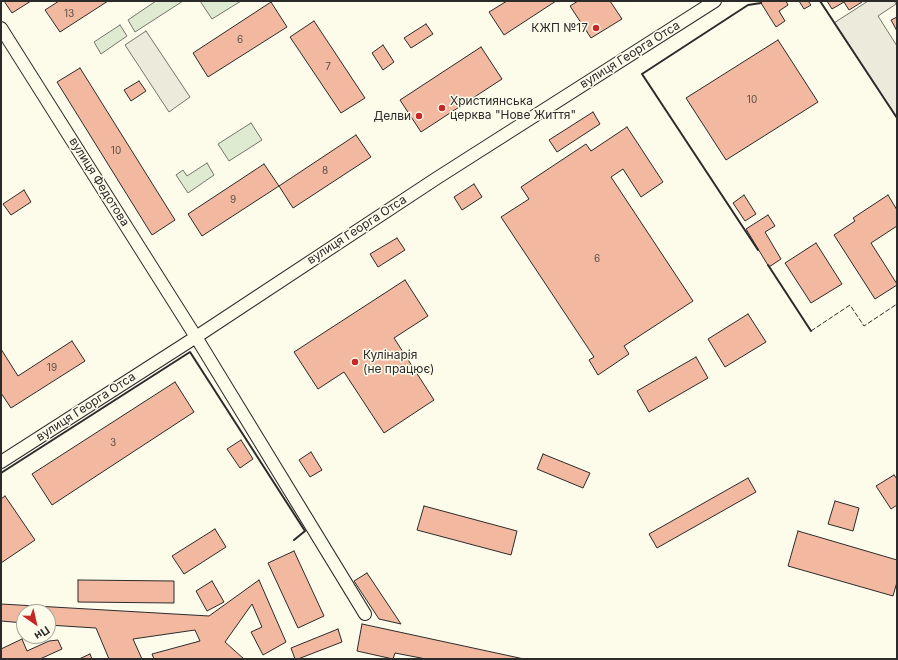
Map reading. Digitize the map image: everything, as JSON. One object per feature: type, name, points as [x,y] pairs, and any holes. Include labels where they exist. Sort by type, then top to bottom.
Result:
[{"type":"street","name":"вулиця Георга Отса","points":[[1,462],[196,337],[437,178],[715,1]]},
{"type":"street","name":"вулиця Федотова","points":[[1,28],[196,337],[365,614]]},
{"type":"green space","points":[[156,1],[183,1],[135,32],[128,20]]},
{"type":"green space","points":[[200,1],[241,1],[212,19]]},
{"type":"green space","points":[[120,25],[127,36],[101,54],[94,42]]},
{"type":"green space","points":[[251,123],[262,140],[229,161],[218,144]]},
{"type":"green space","points":[[207,163],[214,175],[188,193],[176,175],[183,170],[187,176]]},
{"type":"shaded area","points":[[868,1],[894,1],[896,4],[878,16],[897,46],[897,118],[834,23]]},
{"type":"shaded area","points":[[146,31],[190,97],[169,112],[125,45]]},
{"type":"building","points":[[4,1],[31,1],[12,13]]},
{"type":"building","points":[[59,1],[108,1],[60,32],[45,10]]},
{"type":"building","points":[[507,1],[556,1],[504,35],[489,12]]},
{"type":"building","name":"КЖП №17","points":[[578,1],[610,1],[622,19],[591,38],[570,6]]},
{"type":"building","points":[[763,1],[786,1],[788,5],[779,11],[785,21],[776,27],[761,3]]},
{"type":"building","points":[[799,1],[808,1],[811,5],[804,9]]},
{"type":"building","points":[[827,1],[862,2],[849,10],[844,2],[832,9]]},
{"type":"building","points":[[271,2],[287,27],[208,77],[193,53]]},
{"type":"building","points":[[897,17],[897,31],[891,20]]},
{"type":"building","points":[[314,21],[365,98],[341,113],[290,37]]},
{"type":"building","points":[[426,24],[433,34],[411,48],[404,38]]},
{"type":"building","points":[[778,40],[818,102],[726,160],[686,98]]},
{"type":"building","points":[[383,45],[394,62],[383,70],[372,53]]},
{"type":"building","points":[[481,47],[502,79],[421,132],[400,100]]},
{"type":"building","points":[[80,68],[175,220],[152,235],[57,82]]},
{"type":"building","points":[[139,81],[146,91],[131,101],[124,90]]},
{"type":"building","points":[[593,112],[600,124],[557,152],[549,140]]},
{"type":"building","points":[[627,127],[663,182],[641,197],[623,169],[611,177],[693,301],[624,346],[629,354],[598,375],[589,360],[594,357],[501,217],[529,199],[521,187],[586,144],[591,151]]},
{"type":"building","points":[[356,135],[371,157],[293,208],[279,186]]},
{"type":"building","points":[[264,164],[279,186],[202,236],[188,214]]},
{"type":"building","points":[[474,184],[482,197],[462,210],[454,197]]},
{"type":"building","points":[[24,190],[31,202],[11,215],[3,204]]},
{"type":"building","points":[[744,195],[756,214],[745,221],[733,203]]},
{"type":"building","points":[[888,195],[897,210],[897,226],[871,243],[897,285],[875,299],[834,235],[855,221],[853,218]]},
{"type":"building","points":[[768,215],[775,226],[765,232],[781,259],[769,267],[746,229]]},
{"type":"building","points":[[397,238],[405,250],[378,267],[370,254]]},
{"type":"building","points":[[816,243],[842,284],[811,303],[785,263]]},
{"type":"building","name":"Кулінарія (не працює)","points":[[405,280],[428,316],[394,338],[434,400],[384,433],[344,372],[318,389],[294,352]]},
{"type":"building","points":[[748,314],[766,342],[725,367],[708,339]]},
{"type":"building","points":[[72,341],[85,361],[11,408],[1,393],[1,349],[18,376]]},
{"type":"building","points":[[696,357],[708,378],[649,412],[637,391]]},
{"type":"building","points":[[175,382],[194,412],[52,505],[32,474]]},
{"type":"building","points":[[241,440],[253,459],[240,468],[227,449]]},
{"type":"building","points":[[311,452],[322,470],[310,477],[299,460]]},
{"type":"building","points":[[543,454],[590,473],[583,488],[537,469]]},
{"type":"building","points":[[894,475],[897,479],[897,505],[891,509],[876,486]]},
{"type":"building","points":[[748,478],[756,492],[657,548],[649,534]]},
{"type":"building","points":[[5,496],[35,540],[1,563],[1,499]]},
{"type":"building","points":[[835,501],[859,508],[853,531],[828,524]]},
{"type":"building","points":[[424,506],[517,531],[511,555],[417,530]]},
{"type":"building","points":[[215,529],[226,547],[184,574],[172,556]]},
{"type":"building","points":[[798,531],[897,560],[897,582],[893,596],[788,566]]},
{"type":"building","points":[[294,551],[324,616],[298,628],[268,563]]},
{"type":"building","points":[[367,573],[401,624],[379,619],[354,581]]},
{"type":"building","points":[[78,580],[174,581],[174,603],[78,602]]},
{"type":"building","points":[[259,580],[286,642],[263,655],[251,632],[262,627],[252,604],[225,642],[244,659],[154,659],[152,654],[200,641],[195,630],[133,639],[142,659],[109,659],[96,628],[56,626],[56,607],[209,616]]},
{"type":"building","points":[[212,581],[224,602],[207,611],[196,591]]},
{"type":"building","points":[[1,604],[16,605],[16,622],[1,621]]},
{"type":"building","points":[[362,624],[524,659],[426,659],[395,653],[393,659],[357,651]]},
{"type":"building","points":[[338,629],[342,642],[295,659],[291,648]]},
{"type":"building","points":[[56,640],[58,640],[62,649],[40,659],[1,659],[1,649],[16,642],[16,644],[24,644],[27,651],[42,644],[56,644]]},
{"type":"building","points":[[90,654],[92,659],[79,659]]},
{"type":"fence","points":[[811,331],[850,305],[864,326],[897,304]]},
{"type":"wall","points":[[820,1],[897,118]]},
{"type":"wall","points":[[758,250],[642,74],[748,5],[761,3]]},
{"type":"wall","points":[[768,265],[811,331]]},
{"type":"wall","points":[[1,473],[190,352],[305,531],[294,540]]},
{"type":"place","name":"КЖП №17","points":[[596,28]]},
{"type":"place","name":"Християнська церква \"Нове Життя\"","points":[[442,108]]},
{"type":"place","name":"Делви","points":[[419,116]]},
{"type":"place","name":"Кулінарія (не працює)","points":[[355,362]]}]
